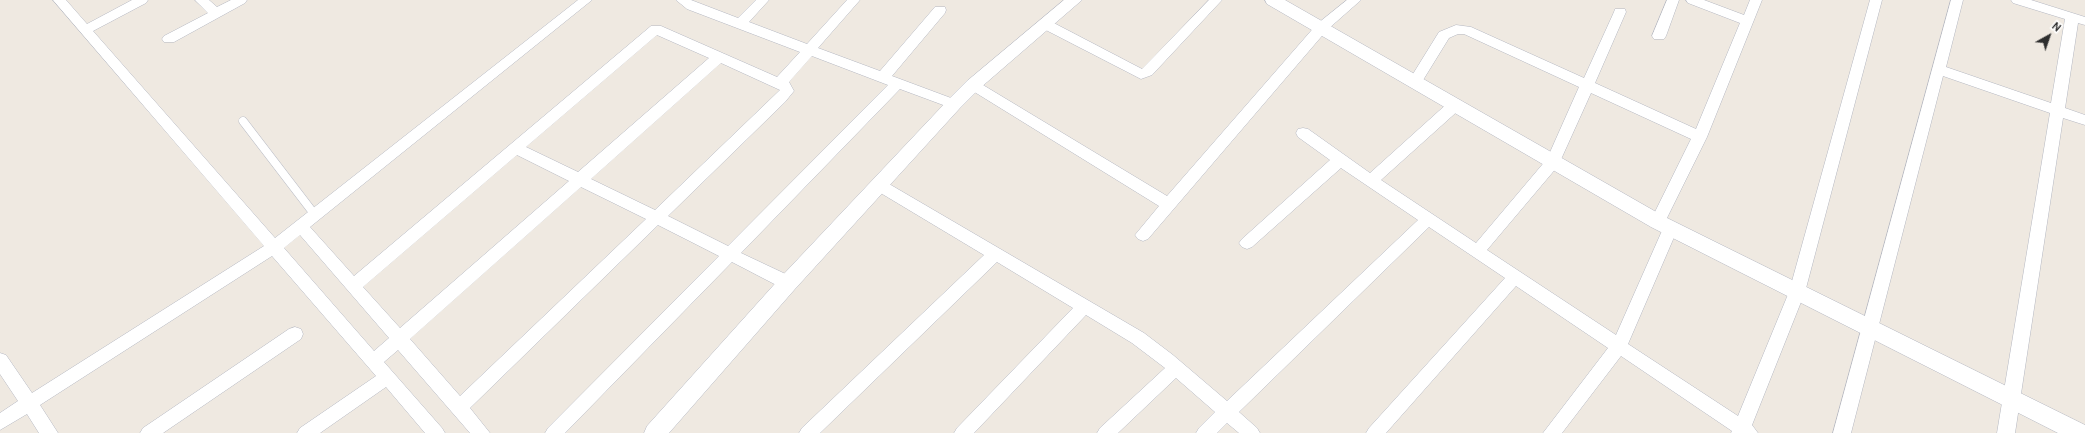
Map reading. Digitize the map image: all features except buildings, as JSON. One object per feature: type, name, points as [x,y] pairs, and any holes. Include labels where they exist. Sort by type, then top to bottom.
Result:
[{"type":"street","points":[[59,0],[436,433]]},
{"type":"street","points":[[86,30],[142,0]]},
{"type":"street","points":[[201,0],[216,13]]},
{"type":"street","points":[[169,39],[241,0]]},
{"type":"street","points":[[0,422],[274,247],[586,0]]},
{"type":"street","points":[[682,0],[740,24],[954,104]]},
{"type":"street","points":[[740,24],[763,0]]},
{"type":"street","points":[[780,83],[854,0]]},
{"type":"street","points":[[655,433],[788,283],[954,104],[973,85],[1074,0]]},
{"type":"street","points":[[1045,24],[1141,74],[1147,72],[1216,0]]},
{"type":"street","points":[[1273,0],[1664,225],[2079,433]]},
{"type":"street","points":[[1143,235],[1168,204],[1322,27],[1355,0]]},
{"type":"street","points":[[1659,36],[1674,0]]},
{"type":"street","points":[[1692,0],[1748,21]]},
{"type":"street","points":[[1552,433],[1619,346],[1664,225],[1756,0]]},
{"type":"street","points":[[1304,133],[1340,160],[1619,346],[1744,432],[1797,292],[1876,0]]},
{"type":"street","points":[[1842,433],[1871,329],[1957,0]]},
{"type":"street","points":[[2017,0],[2073,17]]},
{"type":"street","points":[[2006,433],[2073,17],[2065,0]]},
{"type":"street","points":[[883,77],[940,10]]},
{"type":"street","points":[[1477,252],[1553,162],[1620,12]]},
{"type":"street","points":[[353,286],[656,29],[785,86],[787,91],[780,99],[459,408]]},
{"type":"street","points":[[1415,82],[1444,35],[1456,29],[1466,30],[1700,137]]},
{"type":"street","points":[[374,361],[720,57]]},
{"type":"street","points":[[1939,70],[2085,120]]},
{"type":"street","points":[[554,433],[898,83]]},
{"type":"street","points":[[973,85],[1168,204]]},
{"type":"street","points":[[1371,181],[1455,106]]},
{"type":"street","points":[[516,148],[788,283]]},
{"type":"street","points":[[1247,243],[1340,160]]},
{"type":"street","points":[[878,185],[1138,338],[1176,368],[1251,433]]},
{"type":"street","points":[[1205,433],[1428,219]]},
{"type":"street","points":[[302,226],[481,433]]},
{"type":"street","points":[[808,433],[995,254]]},
{"type":"street","points":[[1375,433],[1515,277]]},
{"type":"street","points":[[963,433],[1084,307]]},
{"type":"street","points":[[149,433],[295,334]]},
{"type":"street","points":[[0,360],[49,433]]},
{"type":"street","points":[[1106,433],[1176,368]]},
{"type":"street","points":[[306,433],[387,377]]},
{"type":"lane","points":[[243,121],[315,215]]}]
